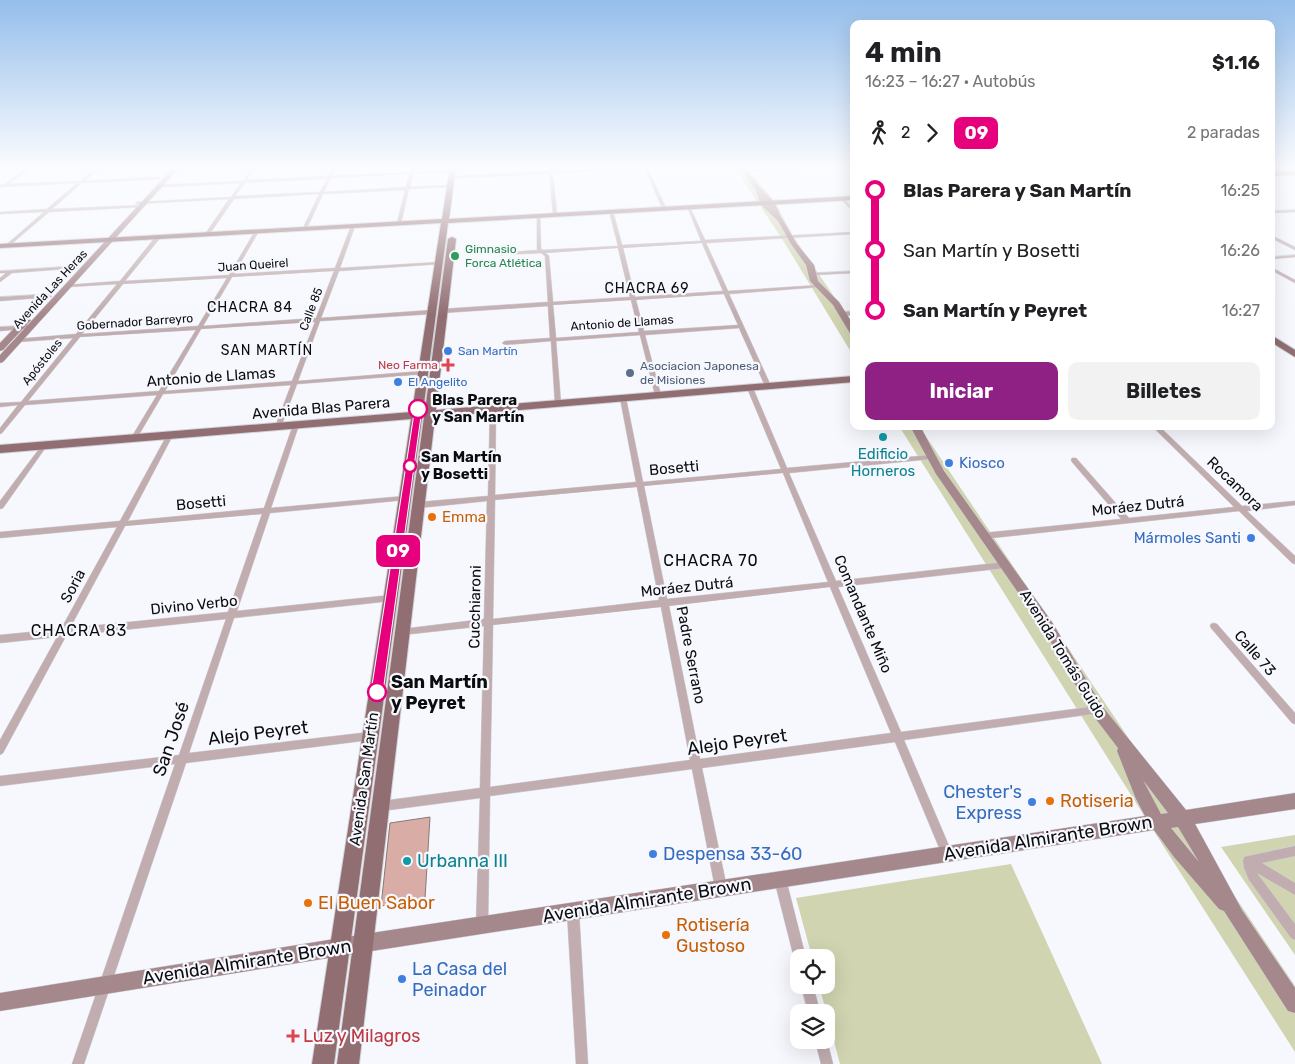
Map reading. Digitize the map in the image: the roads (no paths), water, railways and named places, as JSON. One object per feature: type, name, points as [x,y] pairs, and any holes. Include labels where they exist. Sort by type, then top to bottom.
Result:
[{"type":"main road","name":"Avenida Las Heras","points":[[0,348],[126,217]]},
{"type":"main road","name":"Avenida Las Heras","points":[[0,360],[111,239],[129,217]]},
{"type":"main road","points":[[0,246],[490,217]]},
{"type":"main road","points":[[777,217],[791,236],[794,244],[805,256],[817,280],[836,304],[850,327]]},
{"type":"main road","name":"Avenida San Martín","points":[[348,1064],[382,806],[418,505],[423,415],[423,373],[437,312],[440,263],[451,218]]},
{"type":"main road","name":"Avenida San Martín","points":[[323,1064],[405,498],[423,415],[451,218]]},
{"type":"main road","points":[[1276,345],[1295,344]]},
{"type":"main road","points":[[1276,345],[1295,354]]},
{"type":"main road","name":"Avenida Blas Parera","points":[[0,449],[850,379]]},
{"type":"main road","name":"Avenida Tomás Guido","points":[[917,430],[940,472],[983,536],[1048,626],[1097,710],[1182,818],[1200,847],[1236,916],[1295,1004]]},
{"type":"main road","name":"Avenida Tomás Guido","points":[[1121,742],[1141,794],[1157,821],[1178,851],[1236,916]]},
{"type":"main road","name":"Avenida Almirante Brown","points":[[0,1002],[364,943],[1295,801]]},
{"type":"street","points":[[9,245],[42,217]]},
{"type":"street","points":[[207,234],[219,217]]},
{"type":"street","points":[[304,228],[310,217]]},
{"type":"street","points":[[399,223],[401,217]]},
{"type":"street","points":[[538,217],[539,249],[547,256],[558,404]]},
{"type":"street","points":[[612,217],[658,395]]},
{"type":"street","points":[[692,217],[768,386]]},
{"type":"street","name":"Calle 85","points":[[278,426],[353,226]]},
{"type":"street","points":[[134,438],[257,231]]},
{"type":"street","points":[[500,254],[850,233]]},
{"type":"street","name":"Apóstoles","points":[[0,432],[159,236]]},
{"type":"street","points":[[1275,238],[1295,250]]},
{"type":"street","points":[[1275,258],[1295,256]]},
{"type":"street","name":"Juan Queirel","points":[[68,286],[440,263]]},
{"type":"street","points":[[0,272],[76,267]]},
{"type":"street","points":[[1275,270],[1295,282]]},
{"type":"street","points":[[0,281],[11,271]]},
{"type":"street","name":"Gobernador Barreyro","points":[[18,340],[726,293],[817,280],[850,273]]},
{"type":"street","points":[[0,300],[49,296]]},
{"type":"street","points":[[841,314],[850,313]]},
{"type":"street","name":"Antonio de Llamas","points":[[505,343],[741,326]]},
{"type":"street","points":[[0,329],[30,327]]},
{"type":"street","name":"Antonio de Llamas","points":[[0,406],[423,373]]},
{"type":"street","name":"Comandante Miño","points":[[750,388],[947,853]]},
{"type":"street","name":"Padre Serrano","points":[[623,398],[721,888]]},
{"type":"street","name":"Cucchiaroni","points":[[482,925],[493,409]]},
{"type":"street","name":"San José","points":[[78,1064],[296,425]]},
{"type":"street","name":"Rocamora","points":[[1159,430],[1295,561]]},
{"type":"street","name":"Soria","points":[[0,750],[170,435]]},
{"type":"street","points":[[0,506],[44,446]]},
{"type":"street","name":"Bosetti","points":[[418,505],[931,457]]},
{"type":"street","points":[[1074,460],[1127,521]]},
{"type":"street","name":"Bosetti","points":[[0,535],[405,498]]},
{"type":"street","name":"Moráez Dutrá","points":[[983,536],[1295,503]]},
{"type":"street","name":"Moráez Dutrá","points":[[402,632],[1005,565]]},
{"type":"street","name":"Divino Verbo","points":[[0,639],[391,598]]},
{"type":"street","name":"Calle 73","points":[[1214,626],[1295,720]]},
{"type":"street","name":"Alejo Peyret","points":[[382,806],[1097,710]]},
{"type":"street","name":"Alejo Peyret","points":[[0,781],[370,736]]},
{"type":"street","points":[[1248,862],[1295,850]]},
{"type":"street","points":[[1248,862],[1295,889]]},
{"type":"street","points":[[1248,862],[1253,876],[1295,934]]},
{"type":"street","points":[[780,879],[798,949]]},
{"type":"street","points":[[573,912],[582,1064]]},
{"type":"street","points":[[823,1049],[827,1064]]},
{"type":"place","name":"Gimnasio Forca Atlética","points":[[455,256]]},
{"type":"place","name":"San Martín","points":[[448,351]]},
{"type":"place","name":"Neo Farma","points":[[448,365]]},
{"type":"place","name":"Asociacion Japonesa de Misiones","points":[[630,373]]},
{"type":"place","name":"El Angelito","points":[[398,382]]},
{"type":"place","name":"Blas Parera y San Martín","points":[[418,409]]},
{"type":"place","name":"Edificio Horneros","points":[[883,437]]},
{"type":"place","name":"Kiosco","points":[[949,463]]},
{"type":"place","name":"San Martín y Bosetti","points":[[410,466]]},
{"type":"place","name":"Emma","points":[[432,517]]},
{"type":"place","name":"Mármoles Santi","points":[[1251,538]]},
{"type":"place","name":"San Martín y Peyret","points":[[377,692]]},
{"type":"place","name":"Rotiseria","points":[[1050,801]]},
{"type":"place","name":"Chester's Express","points":[[1032,802]]},
{"type":"place","name":"Despensa 33-60","points":[[653,854]]},
{"type":"place","name":"Urbanna III","points":[[407,861]]},
{"type":"place","name":"El Buen Sabor","points":[[308,903]]},
{"type":"place","name":"Rotisería Gustoso","points":[[666,935]]},
{"type":"place","name":"La Casa del Peinador","points":[[402,979]]},
{"type":"place","name":"Luz y Milagros","points":[[293,1036]]},
{"type":"district","name":"CHACRA 69","points":[[647,288]]},
{"type":"district","name":"CHACRA 84","points":[[250,307]]},
{"type":"district","name":"SAN MARTÍN","points":[[267,350]]},
{"type":"district","name":"CHACRA 70","points":[[711,560]]},
{"type":"district","name":"CHACRA 83","points":[[79,630]]}]
